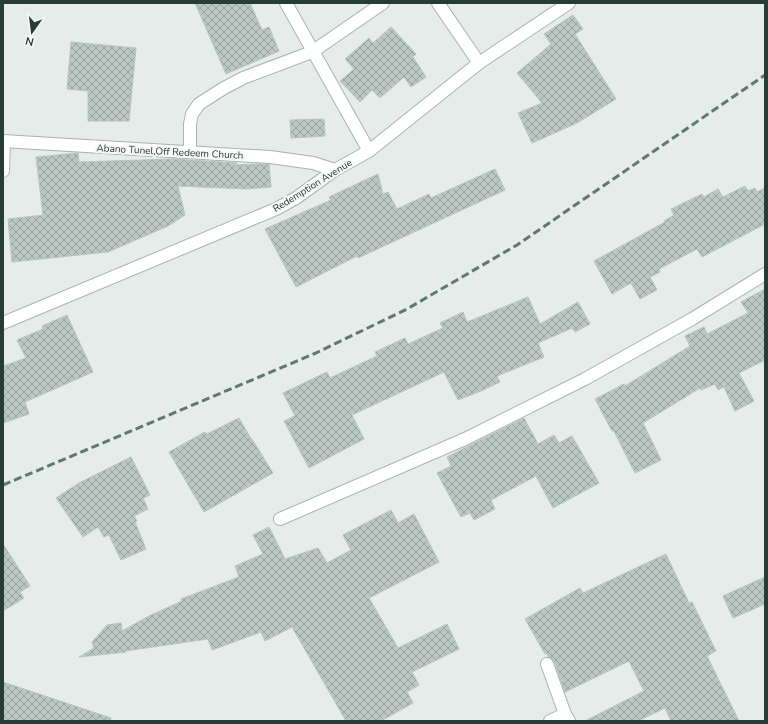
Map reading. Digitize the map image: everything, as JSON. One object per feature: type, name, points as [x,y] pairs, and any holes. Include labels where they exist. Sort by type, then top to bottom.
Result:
[{"type":"street","points":[[286,3],[312,52],[369,150]]},
{"type":"street","points":[[190,151],[190,124],[192,114],[199,104],[243,78],[312,52],[384,3]]},
{"type":"street","points":[[438,3],[479,63]]},
{"type":"street","name":"Redemption Avenue","points":[[3,323],[276,209],[296,198],[335,170],[369,150],[479,63],[569,3]]},
{"type":"street","points":[[3,171],[4,141]]},
{"type":"street","name":"Abano Tunel,Off Redeem Church","points":[[4,141],[190,151],[277,158],[313,162],[335,170]]},
{"type":"street","points":[[280,520],[465,439],[585,379],[686,323],[765,274]]},
{"type":"street","points":[[547,664],[567,718],[550,721]]},
{"type":"building","points":[[195,3],[250,3],[262,30],[269,27],[279,51],[226,74]]},
{"type":"building","points":[[573,15],[583,29],[575,34],[616,99],[577,123],[532,143],[518,113],[542,103],[517,73],[551,44],[544,34]]},
{"type":"building","points":[[391,27],[416,54],[413,57],[426,77],[411,87],[404,77],[380,98],[372,90],[360,102],[340,81],[354,69],[345,59],[369,38],[373,43]]},
{"type":"building","points":[[71,42],[136,48],[129,121],[88,121],[88,91],[67,89]]},
{"type":"building","points":[[324,119],[325,136],[291,138],[290,120]]},
{"type":"building","points":[[78,153],[79,162],[172,159],[237,163],[234,165],[269,164],[271,187],[247,189],[178,186],[185,215],[168,226],[108,252],[12,262],[8,219],[43,215],[36,157]]},
{"type":"building","points":[[495,169],[505,190],[358,258],[357,256],[296,287],[265,229],[331,200],[329,197],[378,174],[383,194],[388,192],[397,209],[429,194],[431,198]]},
{"type":"building","points":[[745,186],[748,191],[755,188],[757,192],[765,188],[765,224],[702,257],[697,249],[659,269],[660,272],[650,277],[657,290],[640,299],[631,283],[612,294],[594,261],[665,222],[664,221],[674,215],[671,209],[702,194],[704,197],[718,189],[723,197]]},
{"type":"building","points":[[765,289],[765,360],[739,373],[754,401],[735,411],[724,387],[718,390],[715,384],[701,390],[700,388],[643,423],[661,460],[635,473],[614,431],[612,431],[595,399],[624,384],[625,386],[690,346],[685,336],[704,327],[707,334],[748,313],[741,302]]},
{"type":"building","points":[[528,297],[540,324],[578,302],[590,324],[575,332],[572,328],[538,343],[544,357],[497,376],[500,382],[458,400],[444,372],[352,415],[364,439],[309,468],[284,421],[295,416],[283,393],[327,372],[330,378],[377,356],[375,352],[405,338],[408,344],[443,328],[440,323],[463,312],[467,322]]},
{"type":"building","points":[[67,315],[93,372],[25,402],[29,414],[3,423],[3,366],[26,358],[17,340],[43,329],[42,326]]},
{"type":"building","points":[[239,418],[273,473],[204,512],[169,452],[205,432],[207,434]]},
{"type":"building","points":[[524,418],[538,444],[554,435],[559,443],[572,436],[599,483],[553,508],[536,476],[491,500],[495,509],[474,520],[470,513],[461,517],[437,473],[451,466],[447,457]]},
{"type":"building","points":[[131,457],[150,495],[143,498],[148,509],[134,516],[146,549],[121,560],[109,535],[104,537],[98,527],[83,537],[56,498],[79,483]]},
{"type":"building","points":[[391,510],[398,523],[414,514],[439,562],[369,598],[398,648],[447,624],[459,649],[412,672],[419,685],[407,692],[413,703],[381,721],[346,721],[292,627],[265,641],[261,632],[212,650],[208,639],[125,651],[126,652],[79,657],[94,648],[92,642],[107,625],[121,623],[122,631],[149,616],[182,601],[181,599],[239,577],[235,566],[263,554],[253,535],[269,527],[285,559],[318,548],[327,563],[351,550],[343,535]]},
{"type":"building","points":[[3,544],[30,586],[20,592],[24,598],[3,611]]},
{"type":"building","points":[[666,554],[689,603],[692,602],[716,651],[707,656],[739,721],[671,721],[665,708],[638,721],[585,721],[644,691],[629,661],[565,692],[554,661],[548,657],[547,653],[545,654],[525,619],[580,588],[583,593]]},
{"type":"building","points":[[765,577],[765,604],[733,618],[723,596]]},
{"type":"building","points":[[3,682],[111,718],[110,721],[10,721],[3,719]]},
{"type":"railway","points":[[3,485],[316,353],[407,309],[517,245],[765,75]]}]
